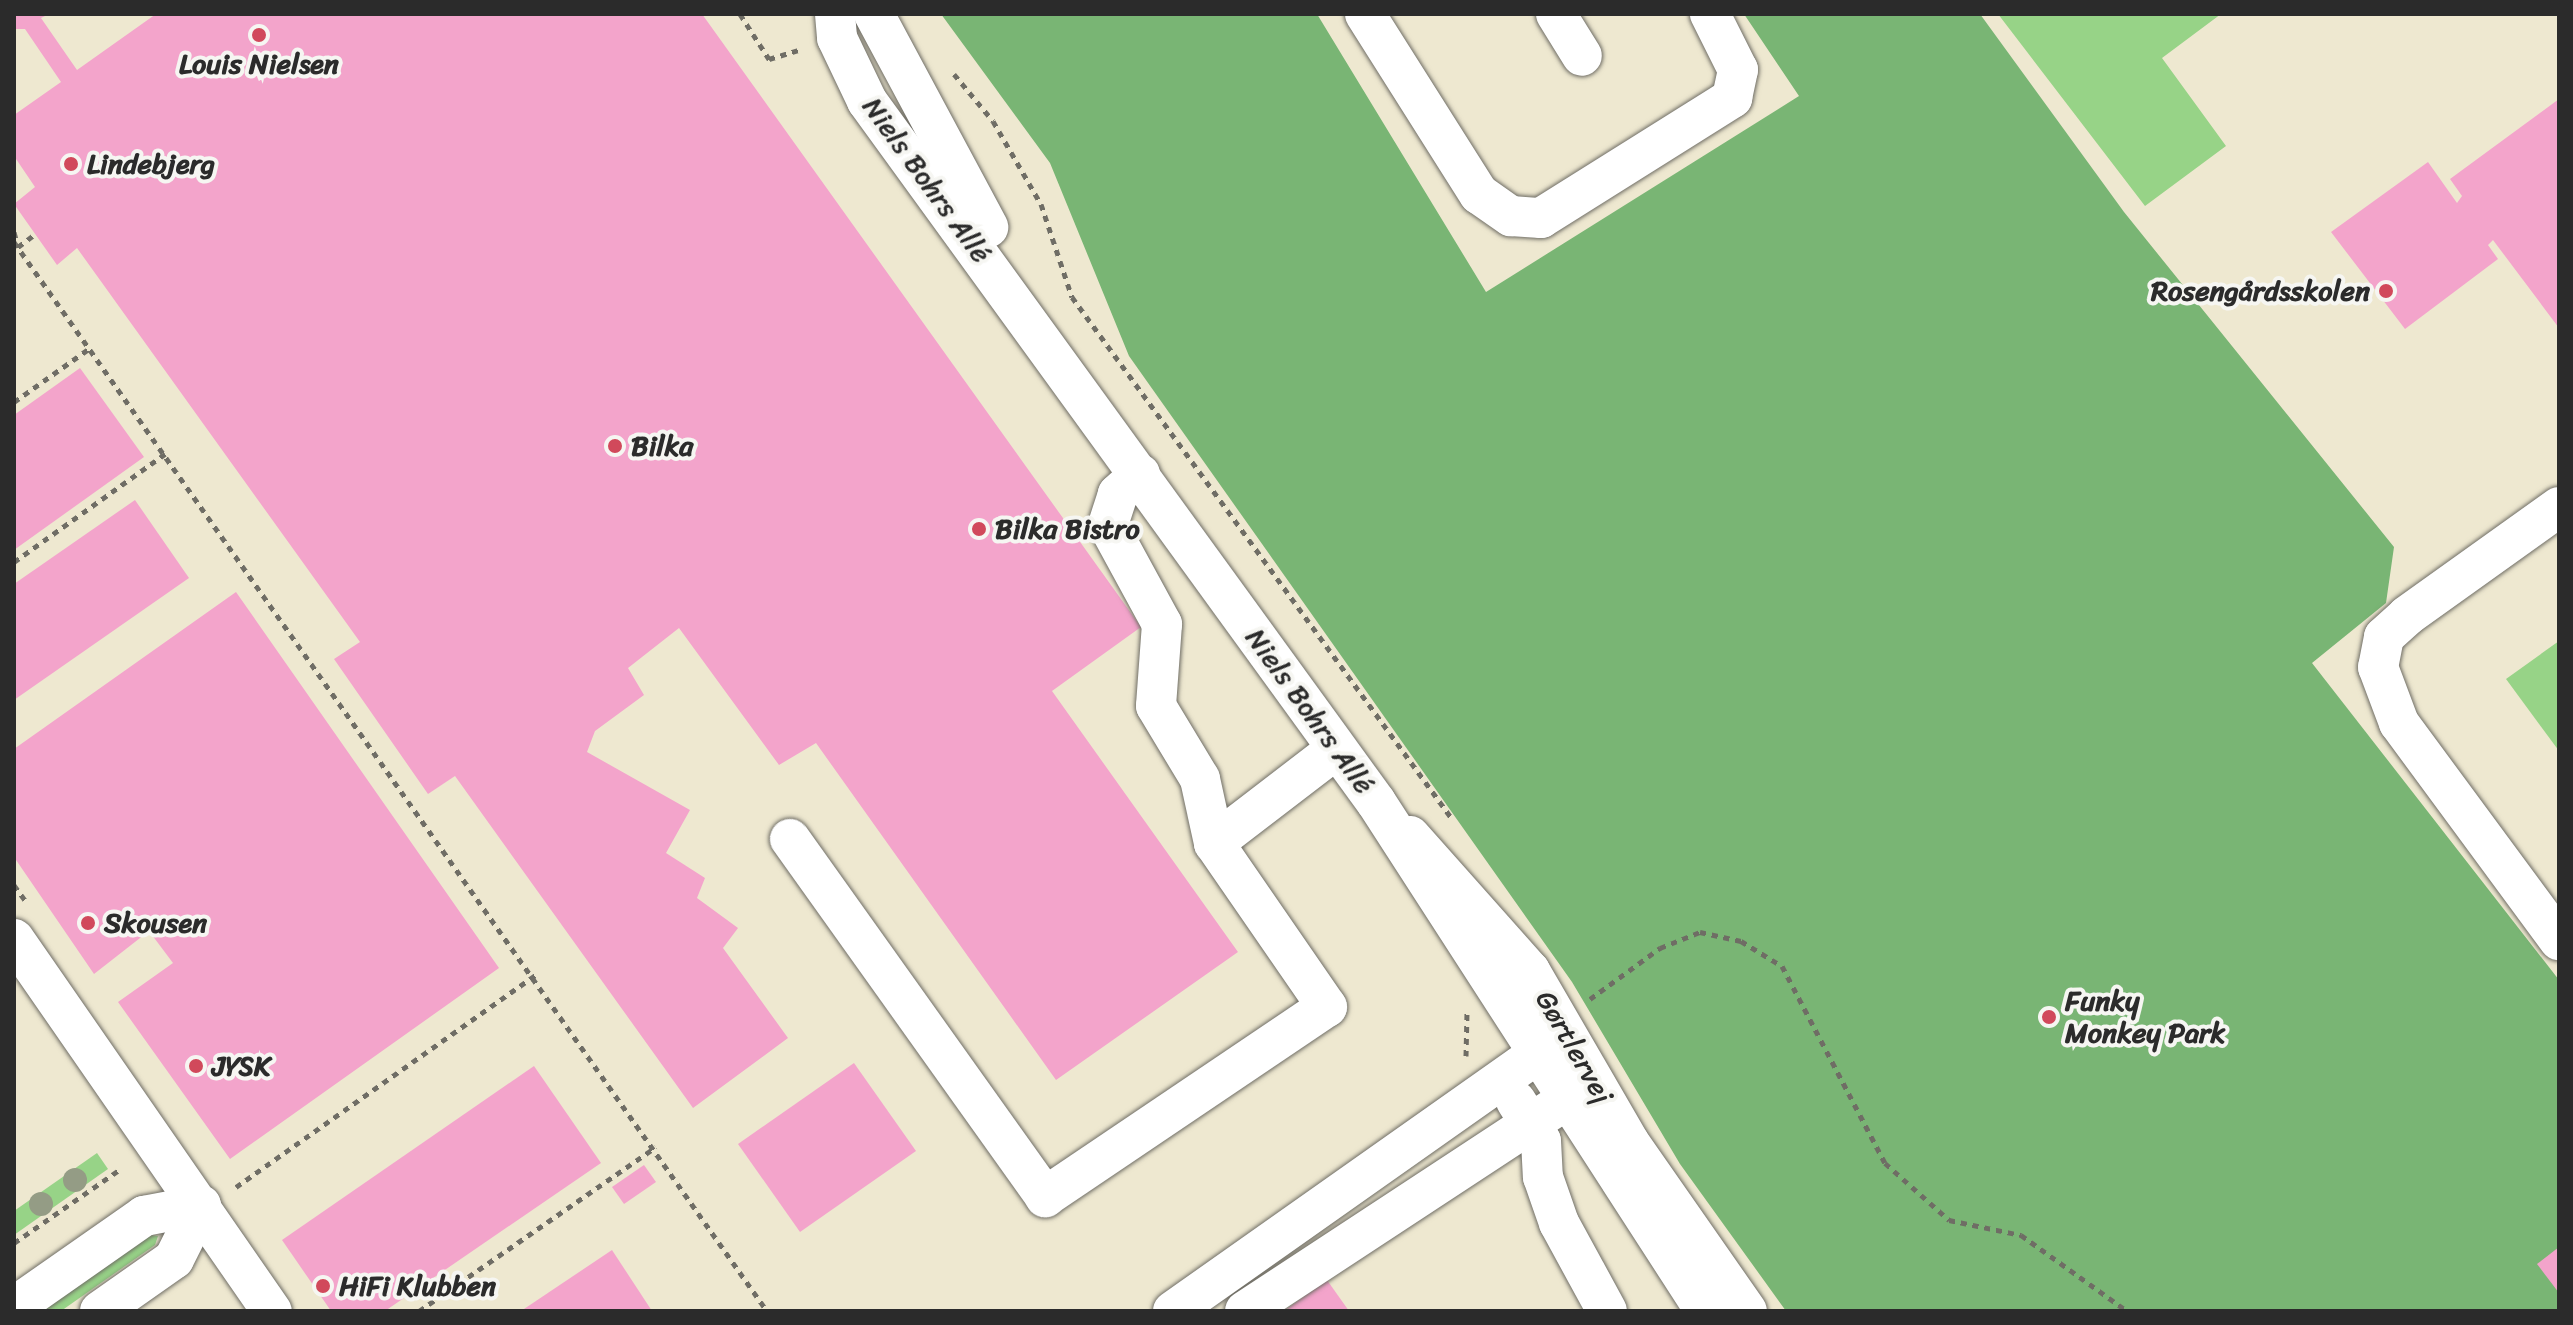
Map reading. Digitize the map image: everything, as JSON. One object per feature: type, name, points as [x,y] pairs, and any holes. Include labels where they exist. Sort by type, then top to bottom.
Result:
[{"type":"street","name":"Niels Bohrs Allé","points":[[835,14],[837,38],[867,101],[1070,374],[1335,750],[1376,802],[1536,1058]]},
{"type":"street","name":"Niels Bohrs Allé","points":[[874,14],[1070,374]]},
{"type":"street","points":[[1365,14],[1479,194],[1511,216],[1541,218],[1732,98],[1738,70],[1710,14]]},
{"type":"street","points":[[1556,14],[1582,56]]},
{"type":"street","points":[[790,839],[1045,1197],[1327,1007],[1214,843],[1200,779],[1156,706],[1162,624],[1108,525],[1118,494],[1140,474]]},
{"type":"street","points":[[2559,507],[2384,637],[2378,667],[2399,723],[2559,940]]},
{"type":"street","points":[[1214,843],[1335,750]]},
{"type":"street","name":"Gørtlervej","points":[[1376,802],[1464,890],[1530,971],[1575,1018],[1579,1092],[1705,1311]]},
{"type":"street","points":[[14,939],[272,1311]]},
{"type":"street","points":[[1173,1311],[1536,1058],[1575,1018]]},
{"type":"street","name":"Gørtlervej","points":[[1536,1058],[1579,1092],[1747,1311]]},
{"type":"street","points":[[1502,1080],[1531,1123],[1559,1223],[1607,1311]]},
{"type":"street","points":[[1245,1311],[1579,1092]]},
{"type":"street","points":[[14,1307],[144,1216],[201,1205]]},
{"type":"street","points":[[100,1311],[174,1259],[201,1205]]},
{"type":"path","points":[[740,14],[769,59],[808,47]]},
{"type":"path","points":[[948,66],[993,121],[1041,204],[1072,297],[1457,825]]},
{"type":"path","points":[[14,232],[16,244],[535,975],[767,1311]]},
{"type":"path","points":[[16,244],[35,234]]},
{"type":"path","points":[[14,402],[90,348]]},
{"type":"path","points":[[14,562],[165,454]]},
{"type":"path","points":[[1575,1018],[1660,948],[1700,932],[1741,941],[1782,966],[1885,1163],[1949,1220],[2021,1235],[2127,1311]]},
{"type":"path","points":[[201,1205],[535,975]]},
{"type":"path","points":[[1575,992],[1575,1018]]},
{"type":"path","points":[[419,1311],[656,1147]]},
{"type":"path","points":[[14,1243],[122,1168]]},
{"type":"green space","points":[[941,14],[1317,14],[1486,292],[1799,96],[1744,14],[1980,14],[2124,212],[2394,547],[2386,603],[2312,663],[2559,980],[2559,1311],[1786,1311],[1680,1164],[1572,982],[1129,356],[1050,163]]},
{"type":"green space","points":[[1998,14],[2221,14],[2162,58],[2226,146],[2145,206]]},
{"type":"green space","points":[[2559,641],[2559,751],[2506,679]]},
{"type":"green space","points":[[97,1153],[108,1169],[14,1235],[14,1211]]},
{"type":"green space","points":[[150,1235],[158,1236],[155,1245],[61,1311],[41,1311]]},
{"type":"building","name":"Bilka","points":[[14,14],[49,14],[41,18],[77,70],[156,14],[702,14],[1141,627],[1052,691],[1238,952],[1056,1080],[816,743],[779,765],[679,628],[628,668],[644,695],[595,731],[587,752],[690,810],[666,853],[705,878],[697,898],[738,928],[723,948],[788,1038],[693,1108],[455,776],[428,794],[334,659],[360,642],[77,248],[57,265],[14,204],[35,187],[14,156],[14,115],[61,82],[25,29],[14,29]]},
{"type":"building","points":[[2559,99],[2559,328],[2493,240],[2488,245],[2498,259],[2405,329],[2331,232],[2428,162],[2457,203],[2462,196],[2450,179]]},
{"type":"building","points":[[80,368],[144,457],[14,550],[14,415]]},
{"type":"building","points":[[135,500],[189,578],[14,700],[14,584]]},
{"type":"building","points":[[236,592],[499,968],[230,1159],[118,1002],[173,963],[149,931],[94,974],[14,857],[14,749]]},
{"type":"building","points":[[854,1063],[916,1151],[800,1232],[738,1144]]},
{"type":"building","points":[[534,1066],[601,1163],[385,1311],[331,1311],[282,1240]]},
{"type":"building","points":[[644,1165],[656,1182],[624,1204],[612,1187]]},
{"type":"building","points":[[2559,1247],[2559,1293],[2537,1264]]},
{"type":"building","points":[[612,1250],[652,1311],[521,1311]]},
{"type":"building","points":[[1327,1280],[1349,1311],[1284,1311],[1306,1295]]},
{"type":"place","name":"Louis Nielsen","points":[[259,35]]},
{"type":"place","name":"Lindebjerg","points":[[71,164]]},
{"type":"place","name":"Rosengårdsskolen","points":[[2386,291]]},
{"type":"place","name":"Bilka","points":[[615,446]]},
{"type":"place","name":"Bilka Bistro","points":[[979,529]]},
{"type":"place","name":"Skousen","points":[[88,923]]},
{"type":"place","name":"Funky Monkey Park","points":[[2049,1017]]},
{"type":"place","name":"JYSK","points":[[196,1066]]},
{"type":"place","name":"HiFi Klubben","points":[[323,1286]]}]
